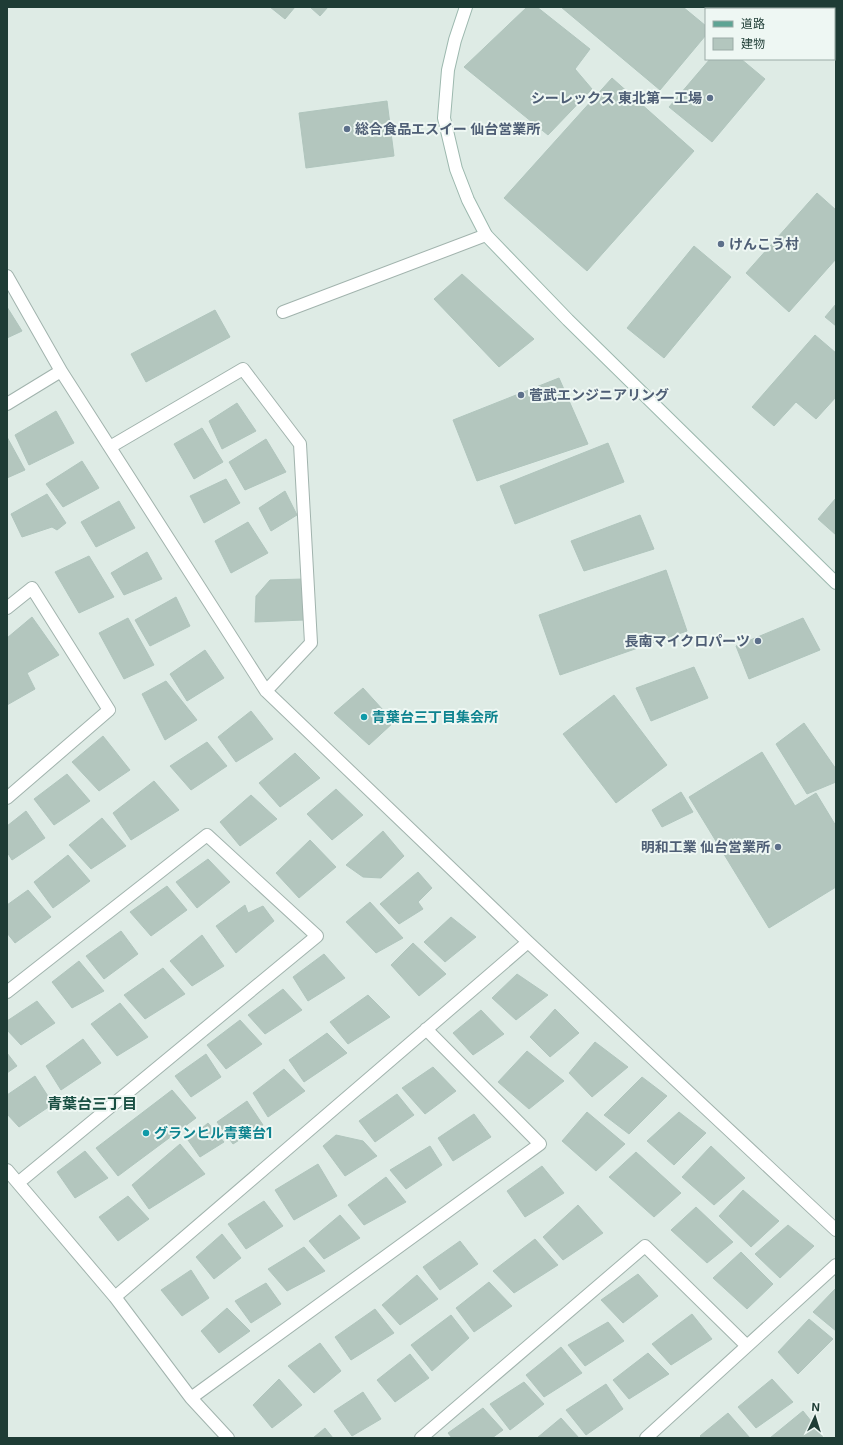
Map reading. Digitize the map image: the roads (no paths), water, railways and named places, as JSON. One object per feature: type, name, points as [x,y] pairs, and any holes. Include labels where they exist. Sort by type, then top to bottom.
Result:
[{"type":"street","points":[[466,7],[455,40],[448,70],[444,118],[456,170],[468,200],[486,235],[568,320],[836,584]]},
{"type":"street","points":[[283,312],[486,235]]},
{"type":"street","points":[[7,276],[60,371],[266,691],[528,942],[836,1230]]},
{"type":"street","points":[[110,447],[243,369],[300,444],[311,643],[266,691]]},
{"type":"street","points":[[7,404],[60,371]]},
{"type":"street","points":[[7,608],[32,588],[109,710],[7,798]]},
{"type":"street","points":[[7,992],[207,836],[317,936],[18,1182]]},
{"type":"street","points":[[115,1297],[528,942]]},
{"type":"street","points":[[191,1398],[540,1144],[426,1029]]},
{"type":"street","points":[[7,1170],[115,1297],[191,1398],[228,1438]]},
{"type":"street","points":[[421,1438],[645,1246],[747,1346]]},
{"type":"street","points":[[646,1438],[836,1265]]},
{"type":"place","name":"シーレックス 東北第一工場","points":[[710,98]]},
{"type":"place","name":"総合食品エスイー 仙台営業所","points":[[347,129]]},
{"type":"place","name":"けんこう村","points":[[721,244]]},
{"type":"place","name":"菅武エンジニアリング","points":[[521,395]]},
{"type":"place","name":"長南マイクロパーツ","points":[[758,641]]},
{"type":"place","name":"青葉台三丁目集会所","points":[[364,717]]},
{"type":"place","name":"明和工業 仙台営業所","points":[[778,847]]},
{"type":"place","name":"グランヒル青葉台1","points":[[146,1133]]},
{"type":"district","name":"青葉台三丁目","points":[[92,1104]]}]
